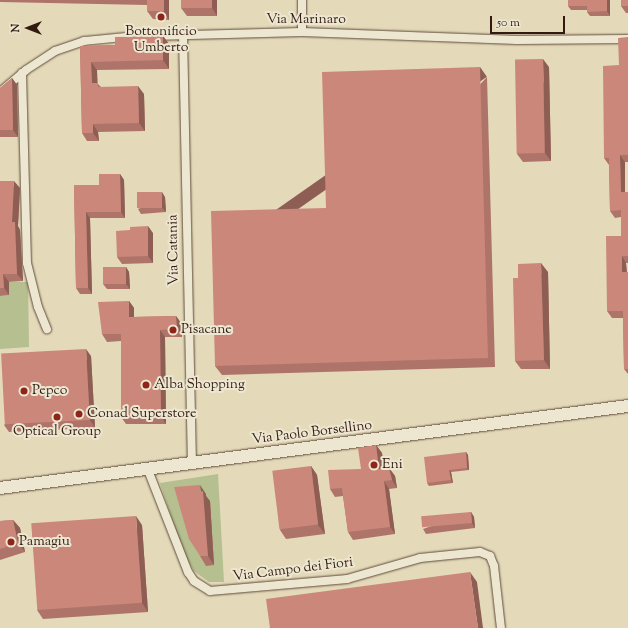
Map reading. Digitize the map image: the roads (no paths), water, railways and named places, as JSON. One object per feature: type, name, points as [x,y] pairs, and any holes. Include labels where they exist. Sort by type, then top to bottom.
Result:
[{"type":"main road","name":"Via Paolo Borsellino","points":[[0,488],[148,470],[628,406]]},
{"type":"street","points":[[302,0],[302,32]]},
{"type":"street","name":"Via Marinaro","points":[[147,36],[302,32],[517,40],[628,39]]},
{"type":"street","name":"Via Catania","points":[[183,35],[192,464]]},
{"type":"street","points":[[0,92],[41,59],[70,45],[97,38],[132,37]]},
{"type":"street","points":[[22,74],[28,263],[38,307],[47,329]]},
{"type":"street","name":"Via Campo dei Fiori","points":[[148,470],[188,572],[194,581],[210,591],[347,579],[420,558],[480,552],[490,556],[494,566],[501,628]]},
{"type":"place","name":"Bottonificio Umberto","points":[[161,17]]},
{"type":"place","name":"Pisacane","points":[[173,330]]},
{"type":"place","name":"Alba Shopping","points":[[146,385]]},
{"type":"place","name":"Pepco","points":[[24,391]]},
{"type":"place","name":"Conad Superstore","points":[[79,414]]},
{"type":"place","name":"Optical Group","points":[[57,417]]},
{"type":"place","name":"Eni","points":[[374,465]]},
{"type":"place","name":"Pamagiu","points":[[11,542]]}]
